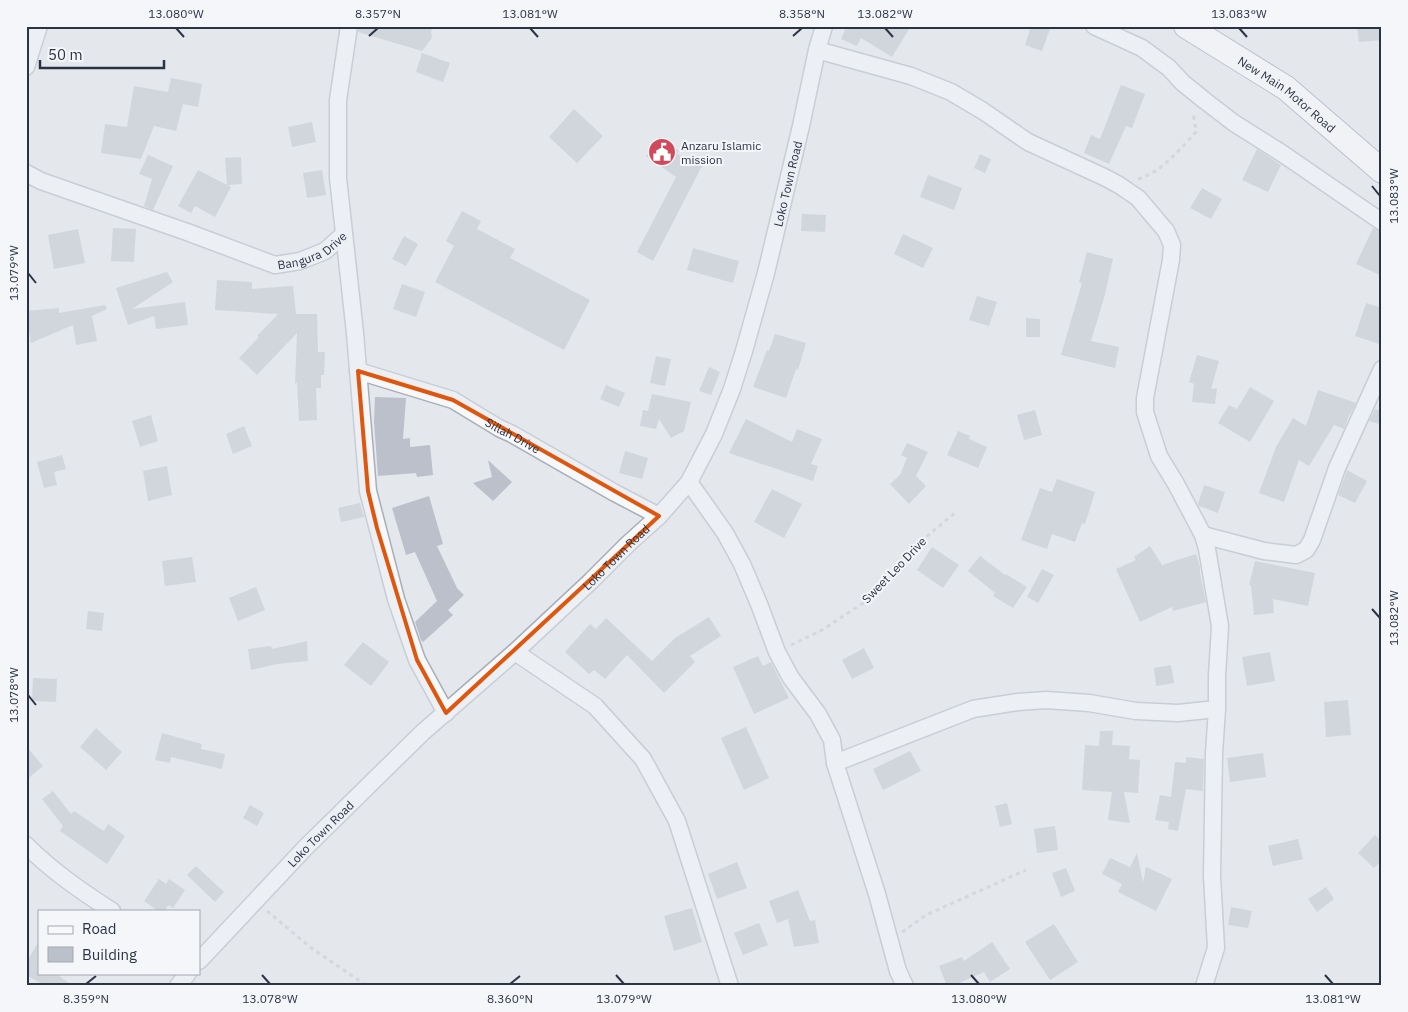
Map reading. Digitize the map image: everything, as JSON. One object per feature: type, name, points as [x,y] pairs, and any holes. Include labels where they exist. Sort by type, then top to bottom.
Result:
[{"type":"highway","name":"New Main Motor Road","points":[[1186,26],[1286,88],[1382,170]]},
{"type":"highway","name":"New Main Motor Road","points":[[1212,26],[1295,77],[1382,152]]},
{"type":"street","points":[[26,67],[39,26]]},
{"type":"street","name":"Bangura Drive","points":[[26,174],[275,266],[300,261],[325,251],[344,234],[338,178],[338,108],[349,26]]},
{"type":"street","name":"Loko Town Road","points":[[200,960],[313,840],[422,733],[516,652],[592,581],[659,516],[689,482],[714,434],[732,389],[744,351],[766,273],[824,26]]},
{"type":"street","points":[[1094,26],[1142,48],[1169,68],[1183,83],[1234,123],[1382,222]]},
{"type":"street","points":[[817,50],[911,76],[951,92],[1028,142],[1119,185],[1138,198],[1166,231],[1172,245],[1162,315],[1145,398],[1145,412],[1159,456],[1203,535],[1220,626],[1214,753],[1212,867],[1216,948],[1204,986]]},
{"type":"street","points":[[344,234],[368,490],[377,528],[389,565],[396,599],[416,660],[446,713]]},
{"type":"street","points":[[1203,535],[1264,552],[1296,555],[1306,550],[1312,540],[1338,468],[1382,369]]},
{"type":"street","name":"Sillah Drive","points":[[358,371],[453,400],[499,428],[659,516]]},
{"type":"street","points":[[689,482],[725,533],[742,564],[776,652],[791,678],[818,714],[832,740],[835,763],[877,894],[898,972],[905,986]]},
{"type":"street","points":[[516,652],[595,706],[643,759],[677,821],[730,986]]},
{"type":"street","points":[[835,763],[974,709],[1018,702],[1054,700],[1089,703],[1136,711],[1178,713],[1217,709]]},
{"type":"street","points":[[26,845],[41,860],[80,891],[110,910]]},
{"type":"street","points":[[178,986],[187,974]]},
{"type":"path","points":[[1119,185],[1150,176],[1176,154],[1196,132],[1195,117],[1183,83]]},
{"type":"path","name":"Sweet Leo Drive","points":[[776,652],[822,630],[868,600],[890,578],[913,548],[956,512]]},
{"type":"path","points":[[890,941],[926,915],[1026,870]]},
{"type":"path","points":[[255,901],[310,947],[358,982],[367,986]]},
{"type":"highlighted area","points":[[358,371],[453,400],[659,516],[446,713],[417,660],[377,528],[368,491]]},
{"type":"building","points":[[359,26],[433,26],[432,38],[422,51],[358,32]]},
{"type":"building","points":[[843,26],[911,26],[892,57],[861,38],[857,46],[841,39],[846,28]]},
{"type":"building","points":[[1031,26],[1051,26],[1042,51],[1025,45]]},
{"type":"building","points":[[1357,26],[1382,26],[1382,40],[1359,42]]},
{"type":"building","points":[[422,53],[450,63],[443,82],[416,72]]},
{"type":"building","points":[[171,78],[202,84],[198,107],[183,104],[176,131],[154,126],[141,159],[101,153],[105,124],[127,127],[134,86],[168,92]]},
{"type":"building","points":[[1121,85],[1145,94],[1132,128],[1126,126],[1109,164],[1084,153],[1091,135],[1100,139]]},
{"type":"building","points":[[574,109],[603,136],[577,163],[549,137]]},
{"type":"building","points":[[312,122],[316,142],[292,147],[288,127]]},
{"type":"building","points":[[660,137],[679,151],[677,154],[702,166],[653,261],[637,252],[676,177],[646,156]]},
{"type":"building","points":[[1257,149],[1281,165],[1268,192],[1242,180]]},
{"type":"building","points":[[980,154],[991,159],[985,173],[974,168]]},
{"type":"building","points":[[148,155],[173,166],[153,210],[144,206],[152,179],[139,174]]},
{"type":"building","points":[[241,157],[242,184],[227,185],[225,158]]},
{"type":"building","points":[[198,170],[231,187],[215,217],[195,206],[191,213],[178,206]]},
{"type":"building","points":[[322,170],[326,195],[307,198],[303,173]]},
{"type":"building","points":[[928,175],[962,188],[954,210],[920,197]]},
{"type":"building","points":[[1202,188],[1222,199],[1211,219],[1190,208]]},
{"type":"building","points":[[462,211],[481,221],[477,229],[515,249],[510,258],[590,300],[564,350],[435,282],[454,246],[446,241]]},
{"type":"building","points":[[802,214],[826,215],[825,232],[801,231]]},
{"type":"building","points":[[113,228],[136,229],[134,262],[111,261]]},
{"type":"building","points":[[1373,228],[1382,232],[1382,276],[1356,264]]},
{"type":"building","points":[[78,229],[85,263],[54,269],[48,235]]},
{"type":"building","points":[[903,234],[933,248],[923,268],[894,254]]},
{"type":"building","points":[[404,236],[418,244],[406,266],[392,259]]},
{"type":"building","points":[[693,248],[739,261],[733,283],[687,270]]},
{"type":"building","points":[[1087,252],[1113,259],[1091,341],[1119,347],[1115,368],[1061,355],[1082,283],[1079,282]]},
{"type":"building","points":[[167,272],[173,282],[132,309],[185,302],[188,325],[156,329],[154,316],[128,325],[116,288]]},
{"type":"building","points":[[217,280],[252,282],[252,289],[293,286],[296,314],[317,314],[318,352],[325,352],[324,375],[321,375],[321,388],[316,388],[317,420],[299,421],[297,382],[295,384],[297,333],[257,375],[239,358],[278,314],[215,310]]},
{"type":"building","points":[[402,284],[425,292],[416,317],[393,309]]},
{"type":"building","points":[[977,296],[997,302],[989,326],[969,320]]},
{"type":"building","points":[[1366,303],[1382,308],[1382,345],[1355,336]]},
{"type":"building","points":[[105,305],[107,309],[92,316],[97,341],[76,345],[73,325],[31,343],[26,311],[59,308],[59,313]]},
{"type":"building","points":[[1026,318],[1040,319],[1040,337],[1026,337]]},
{"type":"building","points":[[775,334],[806,343],[798,370],[796,369],[786,398],[753,387]]},
{"type":"building","points":[[1197,355],[1219,361],[1211,389],[1217,388],[1215,404],[1192,402],[1194,384],[1189,382]]},
{"type":"building","points":[[656,356],[671,359],[665,386],[650,383]]},
{"type":"building","points":[[709,367],[720,372],[711,395],[699,391]]},
{"type":"building","points":[[606,385],[625,393],[619,407],[600,399]]},
{"type":"building","points":[[1250,387],[1274,401],[1250,442],[1218,423],[1229,405],[1237,409]]},
{"type":"building","points":[[1318,390],[1356,403],[1344,429],[1334,425],[1309,466],[1299,460],[1284,502],[1259,493],[1276,447],[1293,418],[1306,426]]},
{"type":"building","points":[[652,394],[691,402],[684,431],[671,438],[659,419],[656,429],[640,426],[643,410],[648,411]]},
{"type":"building","points":[[375,397],[406,398],[403,439],[410,438],[410,447],[430,445],[433,475],[417,477],[416,473],[378,476],[374,422]]},
{"type":"building","points":[[1375,409],[1382,411],[1382,425],[1369,421]]},
{"type":"building","points":[[1035,410],[1042,435],[1024,440],[1017,415]]},
{"type":"building","points":[[151,415],[158,441],[140,447],[132,421]]},
{"type":"building","points":[[746,419],[792,442],[797,429],[822,439],[811,464],[818,466],[813,481],[729,453]]},
{"type":"building","points":[[244,426],[252,446],[233,454],[226,434]]},
{"type":"building","points":[[958,431],[970,436],[969,439],[987,447],[978,468],[947,455]]},
{"type":"building","points":[[907,443],[928,452],[916,476],[926,486],[909,504],[890,484],[900,475],[907,458],[901,455]]},
{"type":"building","points":[[625,451],[648,458],[642,479],[619,473]]},
{"type":"building","points":[[62,455],[66,469],[54,472],[57,485],[44,488],[37,462]]},
{"type":"building","points":[[488,460],[512,482],[493,501],[473,483],[492,477]]},
{"type":"building","points":[[167,466],[172,495],[148,501],[143,471]]},
{"type":"building","points":[[1347,470],[1367,481],[1355,503],[1338,495]]},
{"type":"building","points":[[1057,479],[1095,492],[1085,524],[1082,523],[1075,542],[1052,534],[1047,549],[1021,540],[1040,488],[1052,492]]},
{"type":"building","points":[[1204,485],[1225,492],[1218,513],[1198,504]]},
{"type":"building","points":[[772,489],[802,504],[784,538],[754,522]]},
{"type":"building","points":[[429,496],[443,544],[437,546],[457,588],[464,595],[448,610],[453,615],[423,642],[415,622],[437,601],[415,552],[406,555],[392,508]]},
{"type":"building","points":[[360,503],[364,517],[341,522],[338,508]]},
{"type":"building","points":[[1150,546],[1162,565],[1196,554],[1206,602],[1173,611],[1172,607],[1140,622],[1116,569],[1136,560],[1134,557]]},
{"type":"building","points":[[932,547],[959,565],[943,588],[917,570]]},
{"type":"building","points":[[980,556],[1005,575],[1027,587],[1013,608],[993,596],[995,593],[968,571]]},
{"type":"building","points":[[192,557],[196,582],[165,586],[162,561]]},
{"type":"building","points":[[1255,561],[1315,573],[1308,606],[1273,599],[1274,613],[1254,615],[1251,586],[1249,585]]},
{"type":"building","points":[[1042,569],[1054,575],[1038,603],[1027,597]]},
{"type":"building","points":[[256,587],[265,610],[238,621],[229,598]]},
{"type":"building","points":[[88,611],[104,613],[102,631],[86,629]]},
{"type":"building","points":[[709,617],[721,636],[690,656],[695,662],[664,693],[627,655],[605,679],[594,670],[589,674],[565,652],[590,624],[596,629],[606,618],[652,661],[675,638]]},
{"type":"building","points":[[307,641],[308,661],[277,664],[251,670],[248,649],[271,646],[272,649]]},
{"type":"building","points":[[363,642],[389,662],[371,686],[344,665]]},
{"type":"building","points":[[864,648],[874,668],[852,679],[842,660]]},
{"type":"building","points":[[1270,652],[1275,681],[1247,686],[1242,657]]},
{"type":"building","points":[[758,656],[763,666],[771,662],[789,698],[754,714],[733,667]]},
{"type":"building","points":[[1171,665],[1174,683],[1156,686],[1154,668]]},
{"type":"building","points":[[33,678],[57,679],[56,702],[32,701]]},
{"type":"building","points":[[1348,700],[1351,735],[1326,737],[1324,702]]},
{"type":"building","points":[[746,727],[769,778],[744,790],[721,738]]},
{"type":"building","points":[[96,728],[122,752],[106,770],[80,747]]},
{"type":"building","points":[[1100,731],[1113,731],[1112,745],[1130,746],[1129,759],[1140,760],[1138,793],[1124,792],[1130,823],[1108,820],[1112,792],[1082,790],[1085,745],[1099,746]]},
{"type":"building","points":[[162,733],[202,744],[201,749],[225,754],[222,769],[171,757],[170,763],[155,760]]},
{"type":"building","points":[[26,746],[43,766],[26,780]]},
{"type":"building","points":[[910,751],[921,771],[883,790],[873,769]]},
{"type":"building","points":[[1263,753],[1266,777],[1230,782],[1227,758]]},
{"type":"building","points":[[1186,757],[1204,759],[1203,791],[1186,789],[1178,831],[1168,829],[1169,822],[1155,820],[1160,795],[1171,797],[1175,762],[1186,763]]},
{"type":"building","points":[[53,791],[71,814],[74,811],[104,831],[108,824],[125,836],[107,864],[60,831],[63,826],[42,799]]},
{"type":"building","points":[[1007,803],[1012,824],[1000,827],[995,806]]},
{"type":"building","points":[[250,805],[264,813],[257,826],[243,818]]},
{"type":"building","points":[[1055,826],[1058,850],[1037,853],[1034,829]]},
{"type":"building","points":[[1375,835],[1382,842],[1382,860],[1374,868],[1358,853]]},
{"type":"building","points":[[1298,839],[1303,859],[1273,866],[1268,846]]},
{"type":"building","points":[[1137,853],[1143,882],[1146,867],[1172,879],[1156,911],[1118,892],[1122,884],[1102,874],[1110,858],[1130,867]]},
{"type":"building","points":[[737,862],[747,888],[717,899],[708,874]]},
{"type":"building","points":[[196,866],[224,892],[215,902],[187,875]]},
{"type":"building","points":[[1066,868],[1075,891],[1061,897],[1052,873]]},
{"type":"building","points":[[159,879],[166,884],[169,879],[185,890],[173,908],[168,905],[166,910],[157,910],[144,901]]},
{"type":"building","points":[[1326,887],[1334,899],[1317,912],[1308,899]]},
{"type":"building","points":[[798,890],[810,921],[815,920],[819,943],[794,947],[788,919],[777,923],[769,901]]},
{"type":"building","points":[[1231,907],[1252,911],[1248,928],[1228,925]]},
{"type":"building","points":[[692,908],[702,942],[674,951],[664,916]]},
{"type":"building","points":[[759,923],[768,945],[743,955],[734,933]]},
{"type":"building","points":[[1054,924],[1078,962],[1050,980],[1025,942]]},
{"type":"building","points":[[992,942],[1010,969],[990,982],[984,972],[952,986],[947,986],[939,966],[962,957],[964,961]]},
{"type":"building","points":[[38,943],[38,974],[56,974],[73,986],[46,986],[26,975],[26,963]]},
{"type":"place","name":"Anzaru Islamic mission","points":[[662,152]]}]
